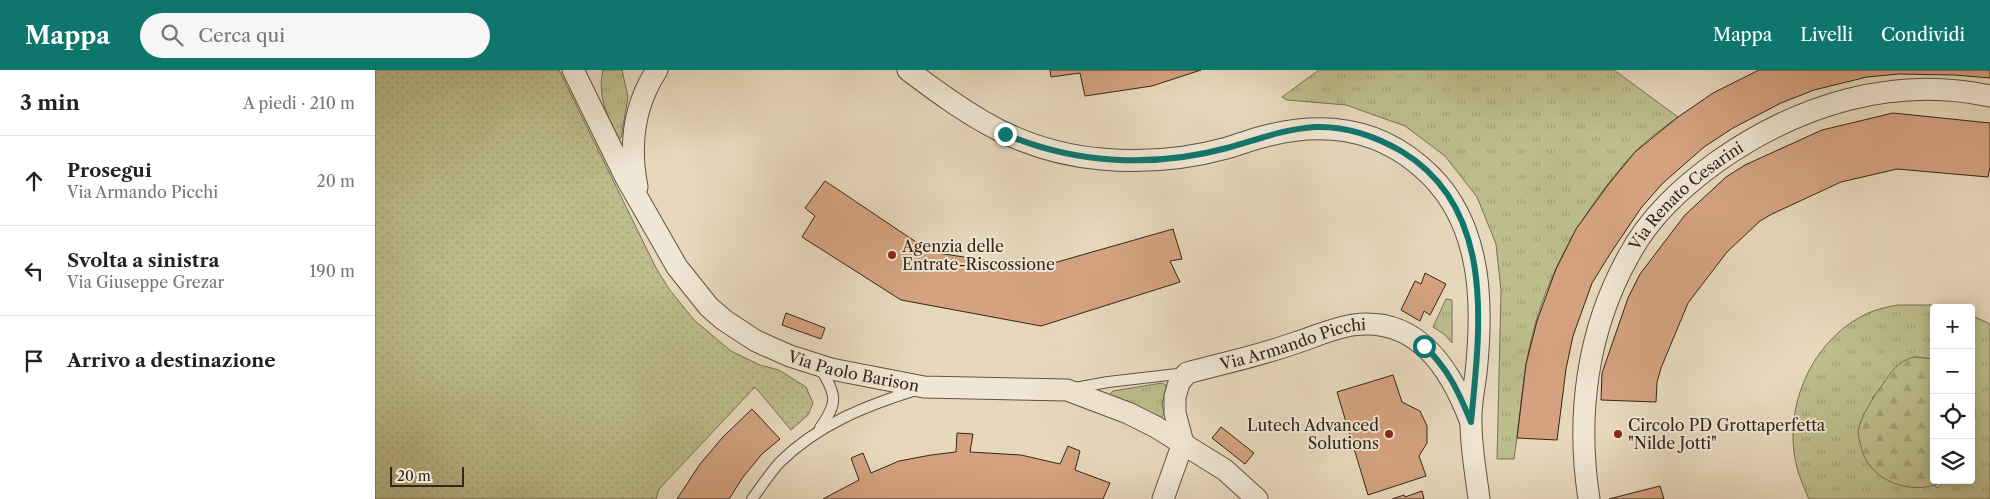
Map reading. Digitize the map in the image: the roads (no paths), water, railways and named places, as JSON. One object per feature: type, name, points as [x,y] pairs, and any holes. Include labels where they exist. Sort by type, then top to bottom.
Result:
[{"type":"street","name":"Via Paolo Barison","points":[[573,70],[625,176],[671,260],[688,284],[709,307],[724,320],[756,341],[790,356],[819,365],[860,376],[924,387],[1067,390],[1135,416],[1183,443],[1225,470],[1257,499]]},
{"type":"street","points":[[641,203],[635,170],[634,137],[636,116],[642,97],[657,70]]},
{"type":"street","points":[[909,70],[950,102],[991,127],[1031,144],[1079,157],[1126,161],[1161,159],[1208,152],[1267,135],[1316,127],[1344,129],[1381,141],[1406,154],[1434,178],[1449,198],[1463,224],[1473,256],[1477,278],[1479,311],[1477,363],[1471,422],[1479,499]]},
{"type":"street","name":"Via Renato Cesarini","points":[[1589,499],[1584,458],[1583,423],[1589,367],[1597,332],[1612,288],[1629,255],[1649,225],[1677,194],[1707,169],[1760,134],[1786,121],[1832,104],[1874,94],[1919,90],[1951,90],[1990,96]]},
{"type":"street","name":"Via Armando Picchi","points":[[1187,373],[1298,342],[1342,327],[1366,324],[1387,327],[1416,339],[1441,362],[1457,388],[1471,422]]},
{"type":"street","points":[[1163,499],[1183,443],[1175,414],[1175,397],[1179,383],[1187,373]]},
{"type":"lane","points":[[818,431],[833,410],[829,384],[819,365]]},
{"type":"lane","name":"Via Armando Picchi","points":[[1067,390],[1109,382],[1187,373]]},
{"type":"lane","points":[[752,499],[779,463],[818,431],[865,407],[924,387]]},
{"type":"place","name":"Agenzia delle Entrate-Riscossione","points":[[892,255]]},
{"type":"place","name":"Lutech Advanced Solutions","points":[[1389,434]]},
{"type":"place","name":"Circolo PD Grottaperfetta \"Nilde Jotti\"","points":[[1618,434]]}]
